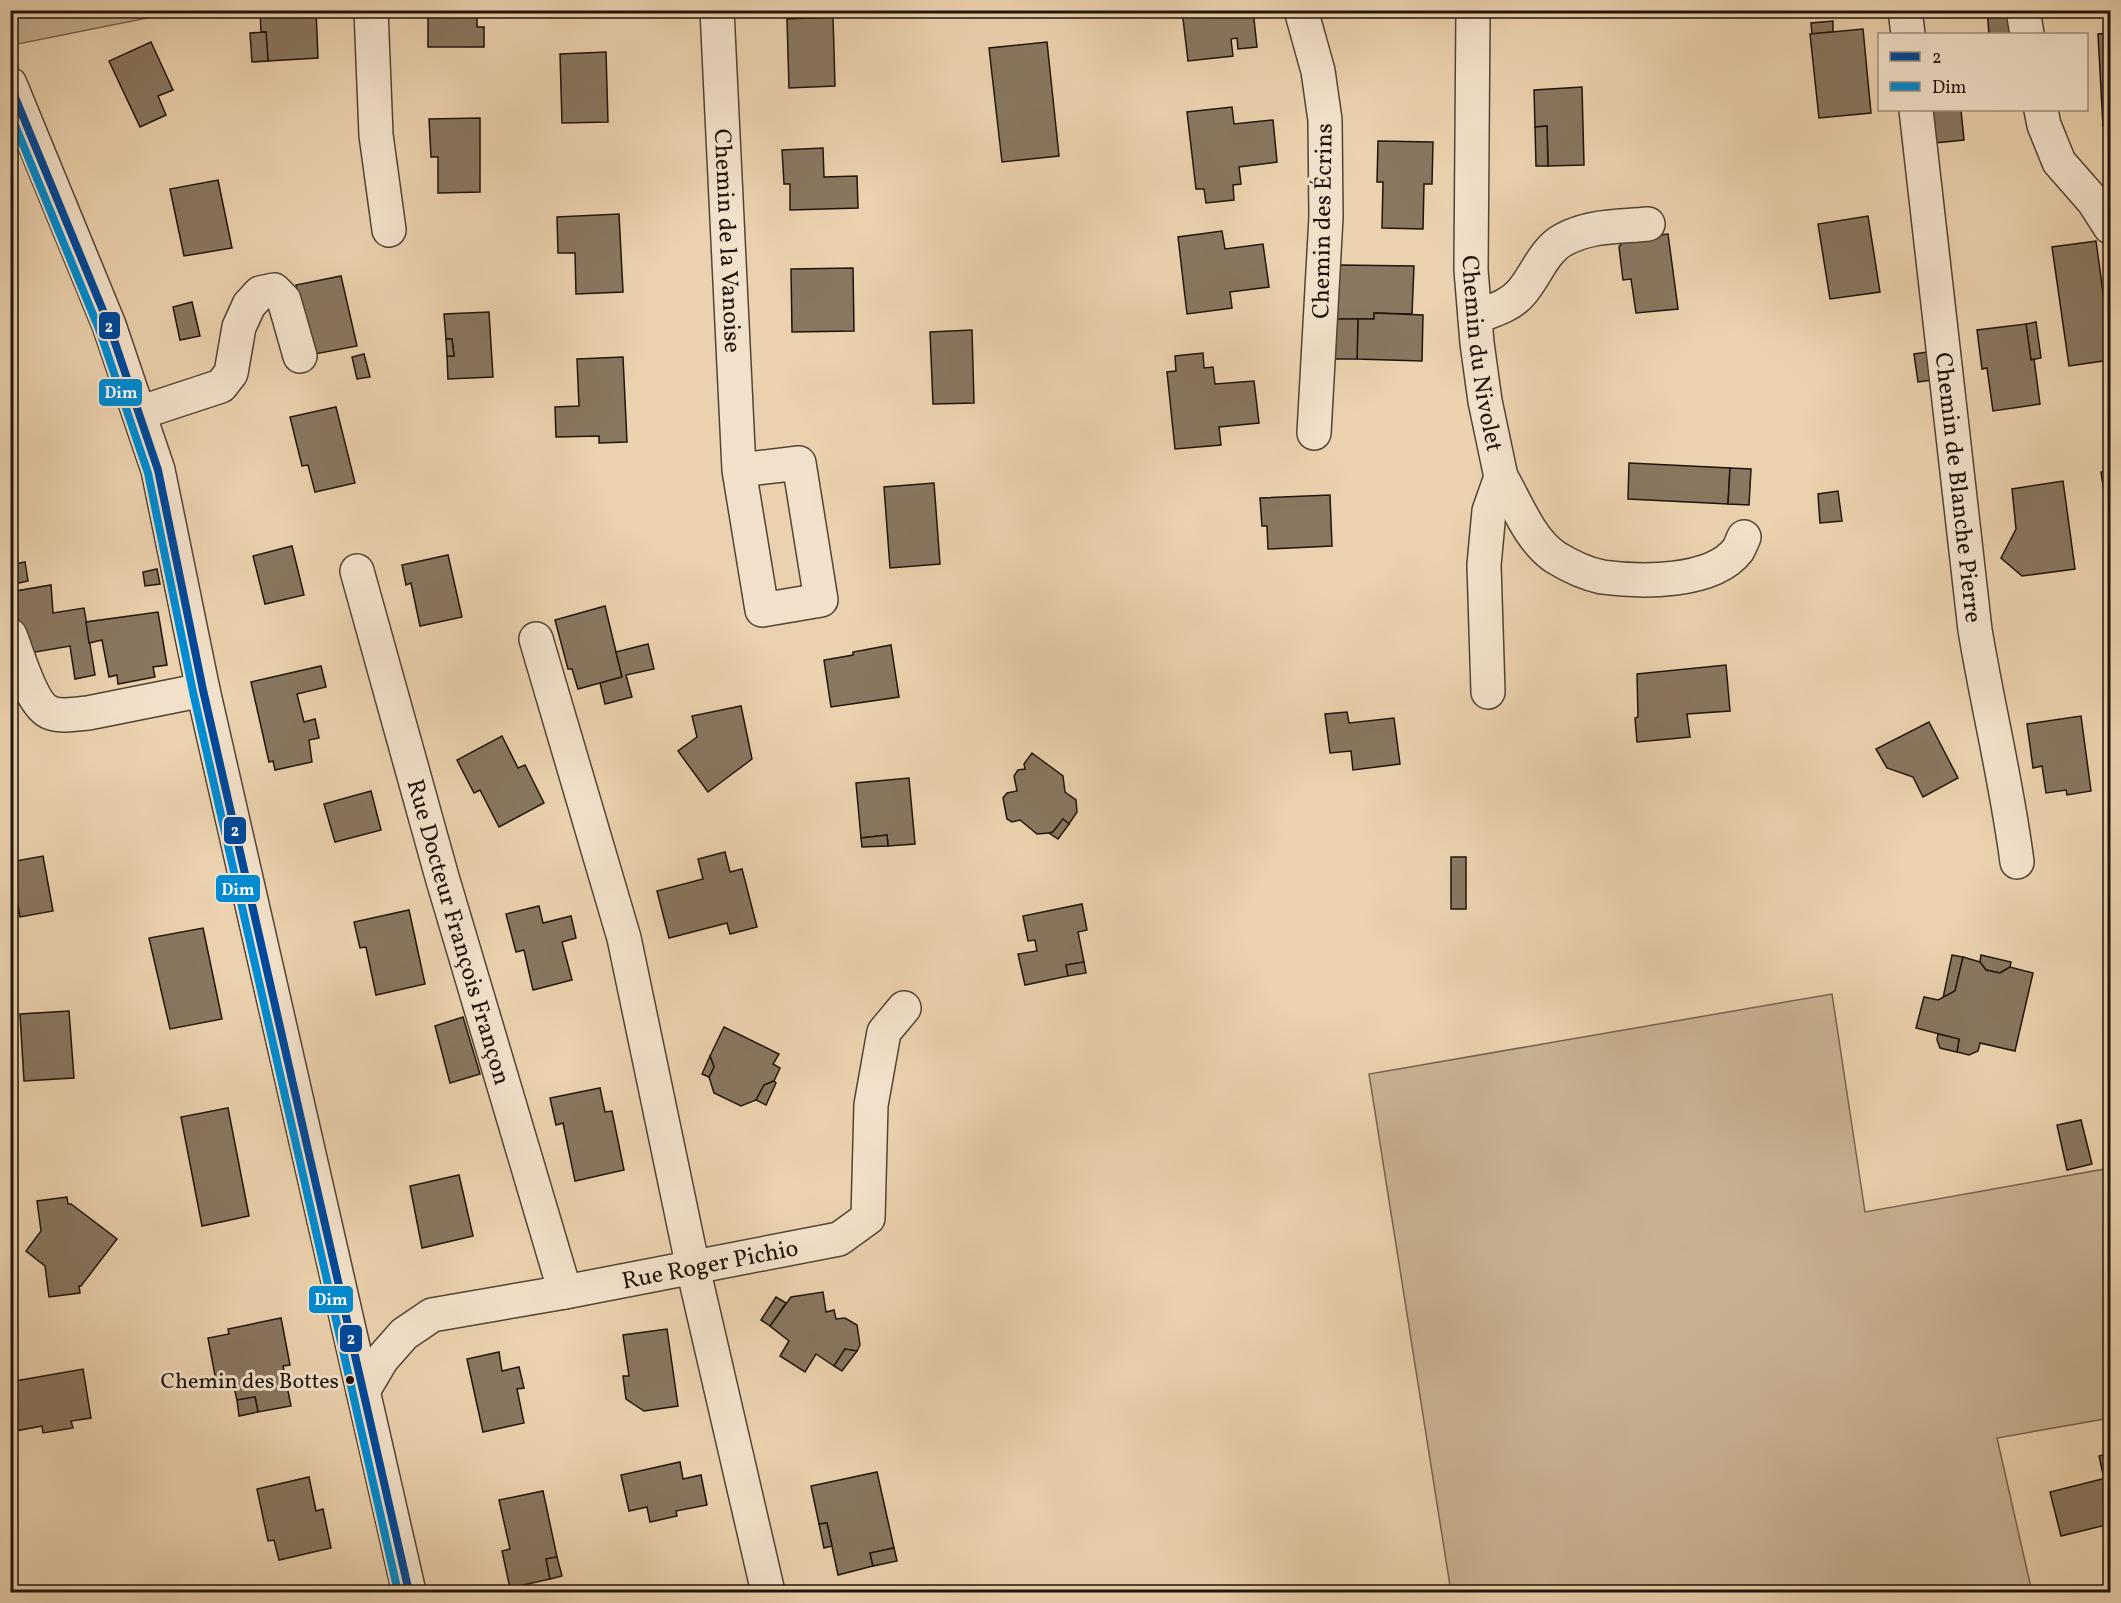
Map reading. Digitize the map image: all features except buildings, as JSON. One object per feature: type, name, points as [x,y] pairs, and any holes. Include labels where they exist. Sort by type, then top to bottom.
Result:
[{"type":"street","points":[[371,10],[376,135],[389,230]]},
{"type":"street","name":"Chemin de la Vanoise","points":[[717,10],[739,470]]},
{"type":"street","name":"Chemin des Écrins","points":[[1301,10],[1318,71],[1324,120],[1326,217],[1314,433]]},
{"type":"street","name":"Chemin du Nivolet","points":[[1473,10],[1471,270],[1485,401],[1501,477],[1489,511],[1484,565],[1488,692]]},
{"type":"street","points":[[1905,10],[1908,33]]},
{"type":"street","points":[[2023,10],[2027,33]]},
{"type":"street","points":[[10,84],[109,325],[158,470],[203,690],[409,1593]]},
{"type":"street","name":"Chemin de Blanche Pierre","points":[[1916,111],[1975,630],[2004,777],[2017,862]]},
{"type":"street","points":[[2041,111],[2044,125],[2060,162],[2094,202],[2110,227]]},
{"type":"street","points":[[1475,317],[1506,305],[1519,295],[1547,255],[1561,241],[1584,231],[1601,227],[1648,224]]},
{"type":"street","points":[[139,413],[220,386],[231,373],[239,327],[249,305],[260,293],[274,290],[284,300],[300,356]]},
{"type":"street","points":[[1501,477],[1538,541],[1554,556],[1600,576],[1666,579],[1699,574],[1722,564],[1738,550],[1744,537]]},
{"type":"street","name":"Rue Docteur François Françon","points":[[357,571],[442,877],[565,1292]]},
{"type":"street","points":[[10,635],[32,691],[39,704],[50,713],[70,715],[203,690]]},
{"type":"street","points":[[536,639],[624,938],[693,1268],[768,1593]]},
{"type":"street","name":"Rue Roger Pichio","points":[[363,1391],[382,1359],[404,1334],[432,1315],[565,1292],[838,1239],[868,1218],[871,1105],[884,1032],[904,1008]]},
{"type":"shaded area","points":[[11,10],[182,11],[18,44]]},
{"type":"shaded area","points":[[1832,994],[1865,1212],[2110,1168],[2110,1418],[1997,1438],[2032,1592],[1451,1592],[1369,1074]]},
{"type":"transit line","name":"2","points":[[10,85],[109,325],[158,470],[203,690],[409,1592]]},
{"type":"transit line","name":"Dim","points":[[10,113],[99,329],[148,473],[193,692],[398,1592]]},
{"type":"place","name":"Chemin des Bottes","points":[[350,1380]]}]
